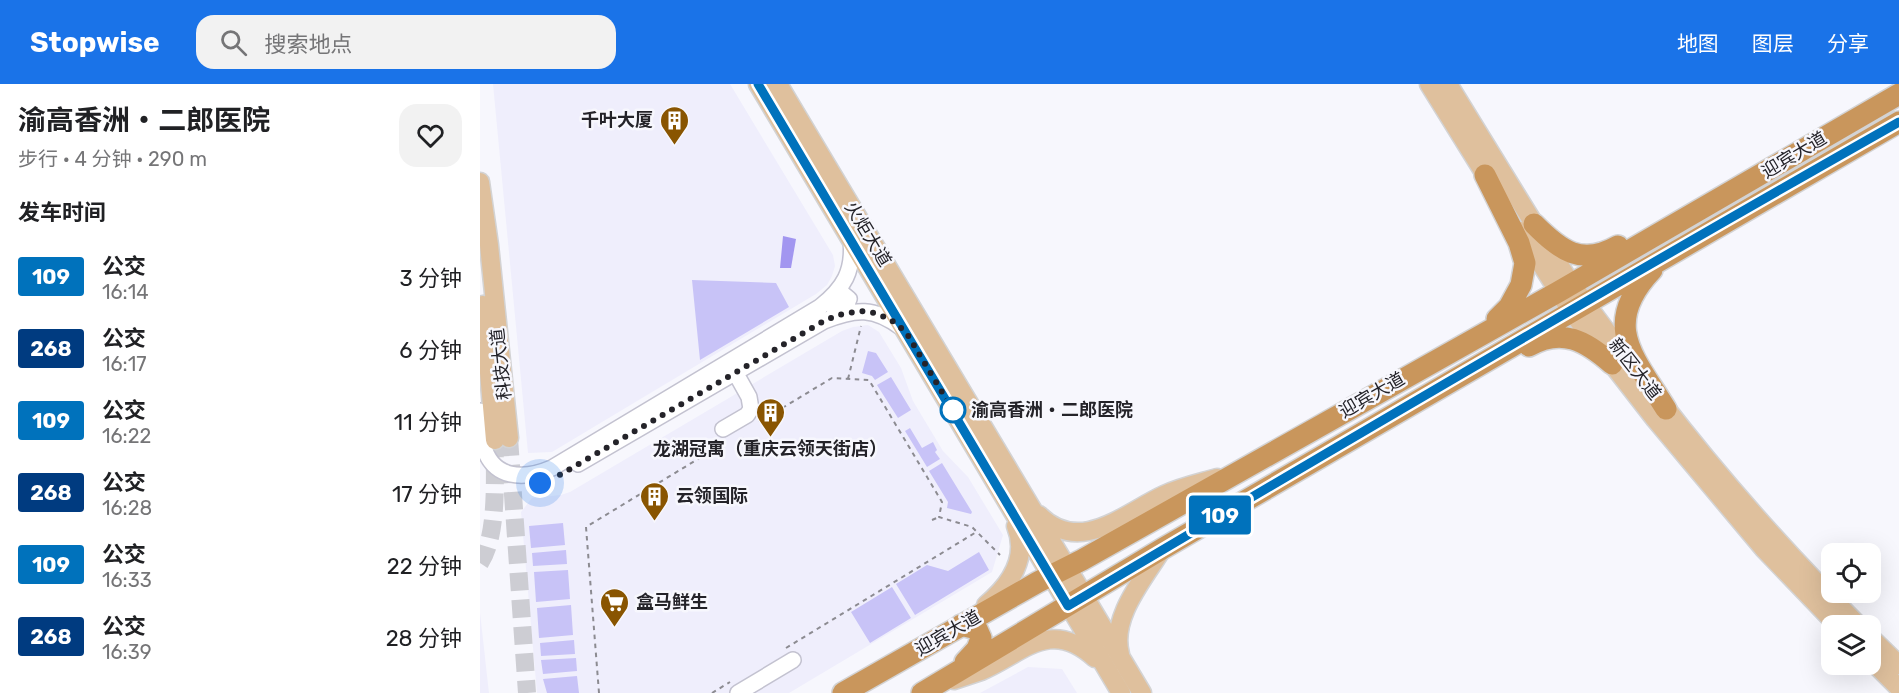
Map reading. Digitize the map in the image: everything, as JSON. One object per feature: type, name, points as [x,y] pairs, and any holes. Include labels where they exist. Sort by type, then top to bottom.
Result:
[{"type":"highway","name":"迎宾大道","points":[[843,693],[1564,288],[1899,94]]},
{"type":"highway","name":"迎宾大道","points":[[928,691],[957,671],[1162,549],[1899,122]]},
{"type":"highway","points":[[1485,175],[1519,243],[1525,263],[1521,285],[1515,297],[1509,307],[1487,330]]},
{"type":"highway","points":[[1534,224],[1566,251],[1585,256],[1601,255],[1703,199],[1742,186]]},
{"type":"highway","points":[[1666,256],[1636,288],[1628,303],[1624,322],[1630,351],[1666,409]]},
{"type":"highway","points":[[1476,366],[1504,360],[1540,340],[1553,337],[1585,343],[1612,364]]},
{"type":"highway","points":[[1162,549],[1153,541],[1152,535],[1236,472]]},
{"type":"highway","points":[[957,671],[977,649],[981,638],[977,629],[961,625]]},
{"type":"main road","name":"火炬大道","points":[[758,84],[1006,499],[1059,572],[1114,665],[1142,693]]},
{"type":"main road","name":"火炬大道","points":[[778,84],[1025,498],[1059,572]]},
{"type":"main road","name":"新区大道","points":[[1429,84],[1485,175],[1577,307],[1612,364],[1729,509],[1827,615]]},
{"type":"main road","name":"新区大道","points":[[1448,84],[1534,224],[1564,288]]},
{"type":"main road","name":"科技大道","points":[[480,182],[489,245],[502,439],[480,274]]},
{"type":"main road","name":"新区大道","points":[[1577,307],[1775,539],[1848,615]]},
{"type":"main road","points":[[1025,498],[1041,517],[1053,526],[1071,531],[1091,531],[1109,525],[1164,495],[1236,472]]},
{"type":"main road","points":[[961,625],[1000,593],[1018,565],[1022,546],[1006,499]]},
{"type":"main road","points":[[928,691],[982,670],[1022,648],[1043,640],[1062,640],[1079,646],[1114,665],[1123,616],[1162,549]]},
{"type":"main road","points":[[1881,648],[1899,665]]},
{"type":"main road","name":"火炬大道","points":[[1114,665],[1121,693]]},
{"type":"main road","points":[[1881,670],[1899,688]]},
{"type":"street","points":[[826,302],[838,290],[850,268],[851,240]]},
{"type":"street","points":[[480,411],[483,442],[493,463],[505,473],[514,476],[541,473],[826,302],[843,294],[849,299],[846,306],[824,321],[549,480],[531,485],[512,485],[493,476],[480,458]]},
{"type":"street","points":[[824,321],[850,312],[871,312],[890,319],[906,332]]},
{"type":"street","points":[[726,435],[751,409],[749,397],[735,372]]},
{"type":"street","points":[[735,687],[788,655]]},
{"type":"path","points":[[848,379],[862,320]]},
{"type":"path","points":[[750,428],[832,378],[869,380],[942,502],[939,517]]},
{"type":"path","points":[[599,693],[586,527],[726,435]]},
{"type":"path","points":[[932,520],[939,517],[972,527],[1000,555]]},
{"type":"path","points":[[788,655],[978,531]]},
{"type":"path","points":[[712,693],[735,687]]},
{"type":"shaded area","points":[[493,84],[730,84],[833,255],[835,266],[827,285],[816,294],[552,452],[528,453]]},
{"type":"shaded area","points":[[783,236],[796,239],[791,268],[780,268]]},
{"type":"shaded area","points":[[692,280],[776,283],[789,307],[700,360]]},
{"type":"shaded area","points":[[868,325],[879,332],[901,368],[913,401],[943,451],[968,477],[1003,535],[992,572],[789,693],[537,693],[521,512],[532,498],[570,492],[842,331]]},
{"type":"shaded area","points":[[868,351],[876,353],[888,372],[875,380],[872,376],[862,373]]},
{"type":"shaded area","points":[[891,377],[911,410],[898,418],[877,385]]},
{"type":"shaded area","points":[[910,428],[922,448],[933,442],[937,450],[935,452],[940,459],[927,467],[905,431]]},
{"type":"shaded area","points":[[942,463],[972,512],[971,514],[947,508],[948,502],[929,471]]},
{"type":"shaded area","points":[[563,523],[565,545],[531,548],[529,526]]},
{"type":"shaded area","points":[[566,550],[567,564],[533,566],[532,553]]},
{"type":"shaded area","points":[[979,552],[989,570],[915,615],[896,584],[927,565],[948,571]]},
{"type":"shaded area","points":[[568,570],[570,599],[536,602],[534,572]]},
{"type":"shaded area","points":[[892,587],[911,618],[870,643],[851,612]]},
{"type":"shaded area","points":[[571,605],[573,635],[539,638],[537,608]]},
{"type":"shaded area","points":[[480,613],[489,693],[480,693]]},
{"type":"shaded area","points":[[574,640],[575,654],[541,656],[540,643]]},
{"type":"shaded area","points":[[576,658],[577,671],[543,674],[541,660]]},
{"type":"shaded area","points":[[1028,667],[1062,669],[1077,693],[980,693]]},
{"type":"shaded area","points":[[577,676],[579,693],[547,693],[543,679]]},
{"type":"tunnel","points":[[509,438],[527,693]]},
{"type":"tunnel","points":[[480,563],[486,551],[493,521],[495,440]]},
{"type":"bus line","name":"109","points":[[758,84],[1068,606],[1162,549],[1899,122]]},
{"type":"place","name":"千叶大厦","points":[[674,146]]},
{"type":"place","name":"渝高香洲‧二郎医院","points":[[953,410]]},
{"type":"place","name":"龙湖冠寓（重庆云领天街店）","points":[[770,438]]},
{"type":"place","name":"云领国际","points":[[655,522]]},
{"type":"place","name":"盒马鲜生","points":[[615,628]]},
{"type":"route","points":[[540,483],[558,476],[824,321],[850,312],[871,312],[881,315],[906,332],[954,412],[953,410]]}]
